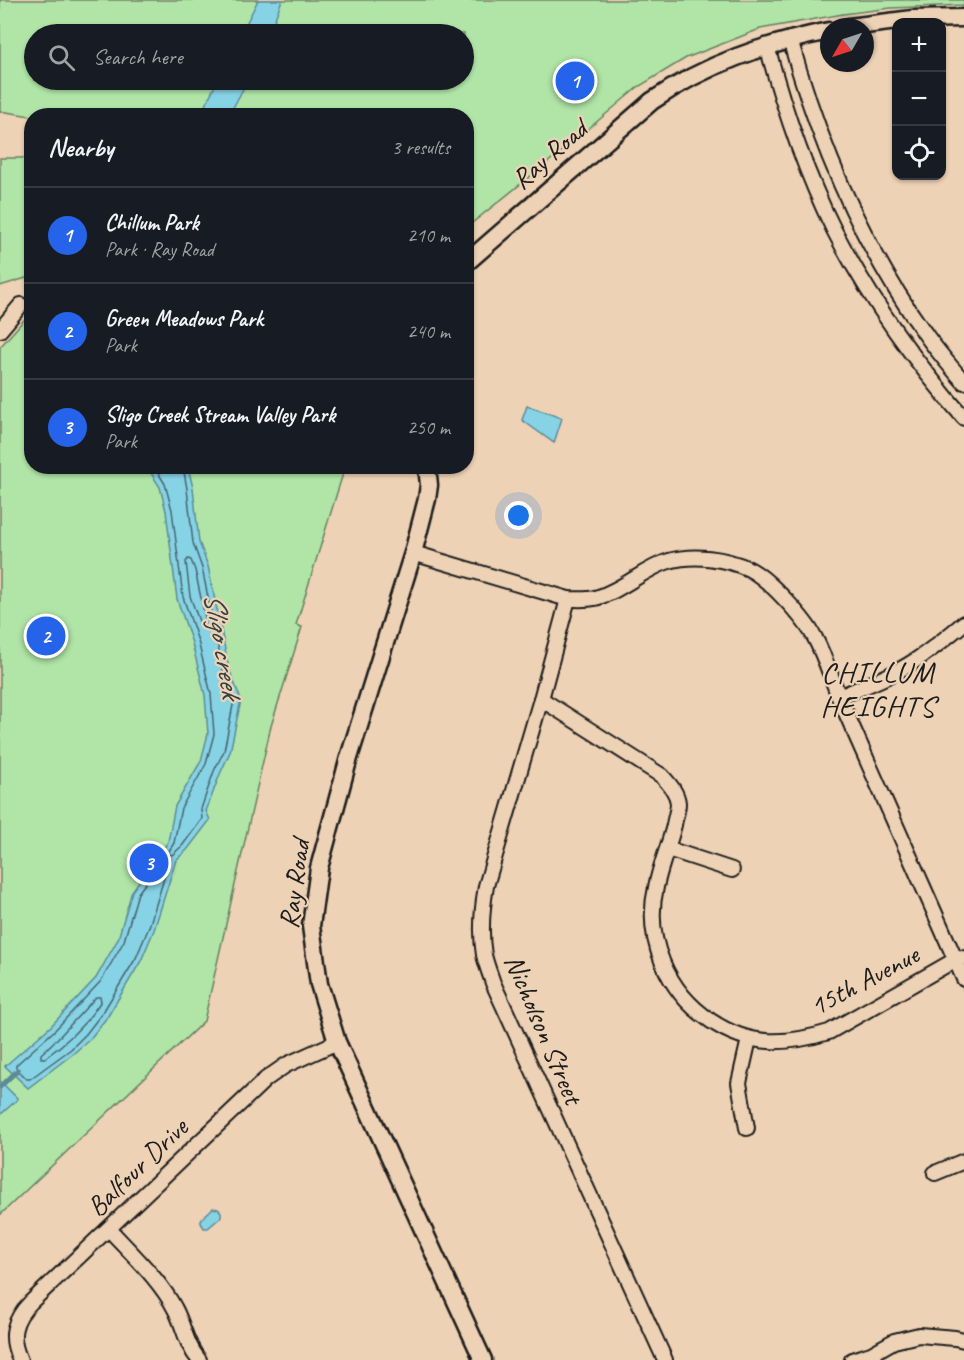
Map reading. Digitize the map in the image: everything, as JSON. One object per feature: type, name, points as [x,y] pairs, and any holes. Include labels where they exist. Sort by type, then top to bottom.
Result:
[{"type":"street","points":[[874,24],[913,19],[964,18]]},
{"type":"street","name":"Ray Road","points":[[474,256],[652,101],[669,89],[704,71],[767,46],[820,33]]},
{"type":"street","points":[[790,39],[822,138],[857,220],[924,333],[964,382]]},
{"type":"street","points":[[767,46],[796,139],[834,230],[884,315],[937,387],[964,418]]},
{"type":"street","points":[[0,330],[21,305]]},
{"type":"street","name":"Ray Road","points":[[428,474],[427,499],[413,553],[348,761],[319,868],[311,926],[319,984],[337,1042],[483,1360]]},
{"type":"street","points":[[413,553],[568,599],[584,599],[605,594],[650,569],[670,561],[686,558],[720,560],[751,570],[795,609],[814,636],[839,697],[960,959],[964,980]]},
{"type":"street","name":"Nicholson Street","points":[[568,599],[486,886],[482,920],[484,956],[493,983],[665,1360]]},
{"type":"street","points":[[839,697],[914,662],[964,623]]},
{"type":"street","name":"15th Avenue","points":[[541,699],[662,776],[671,786],[678,803],[668,849],[656,886],[652,910],[654,936],[663,966],[673,984],[704,1017],[723,1029],[749,1040],[779,1042],[829,1032],[960,959]]},
{"type":"street","points":[[668,849],[732,870]]},
{"type":"street","points":[[747,1128],[739,1083],[749,1040]]},
{"type":"street","name":"Balfour Drive","points":[[20,1360],[14,1344],[14,1336],[17,1321],[24,1308],[266,1079],[292,1062],[337,1042]]},
{"type":"street","points":[[935,1173],[964,1161]]},
{"type":"street","points":[[109,1229],[170,1300],[191,1350],[199,1360]]},
{"type":"street","points":[[852,1360],[871,1354],[894,1341],[919,1335],[964,1340]]},
{"type":"green space","points":[[0,0],[964,0],[964,5],[891,8],[760,29],[686,58],[638,87],[474,221],[474,108],[24,108],[24,115],[0,111]]},
{"type":"green space","points":[[0,158],[24,158],[24,279],[0,286]]},
{"type":"green space","points":[[24,320],[24,474],[343,474],[296,625],[302,627],[271,726],[204,1021],[0,1215],[0,347]]},
{"type":"water","points":[[258,0],[282,0],[273,24],[246,24]]},
{"type":"water","points":[[213,90],[243,90],[233,108],[204,108]]},
{"type":"water","points":[[527,406],[562,418],[554,443],[522,420]]},
{"type":"water","points":[[152,474],[190,474],[199,542],[208,566],[229,669],[241,700],[230,752],[206,811],[210,820],[187,850],[176,860],[154,930],[141,961],[108,1016],[90,1039],[28,1088],[5,1066],[51,1026],[96,978],[118,939],[132,891],[168,842],[175,806],[201,761],[208,734],[205,695],[192,643],[177,599],[166,511],[160,487]]},
{"type":"water","points":[[0,1081],[18,1099],[0,1115]]},
{"type":"water","points":[[213,1208],[221,1212],[221,1217],[208,1228],[204,1228],[201,1219]]},
{"type":"waterway","name":"Sligo creek","points":[[0,1087],[18,1070]]},
{"type":"place","name":"Chillum Park","points":[[575,81]]},
{"type":"place","name":"Green Meadows Park","points":[[46,636]]},
{"type":"place","name":"Sligo Creek Stream Valley Park","points":[[149,863]]},
{"type":"district","name":"CHILLUM HEIGHTS","points":[[878,689]]}]
